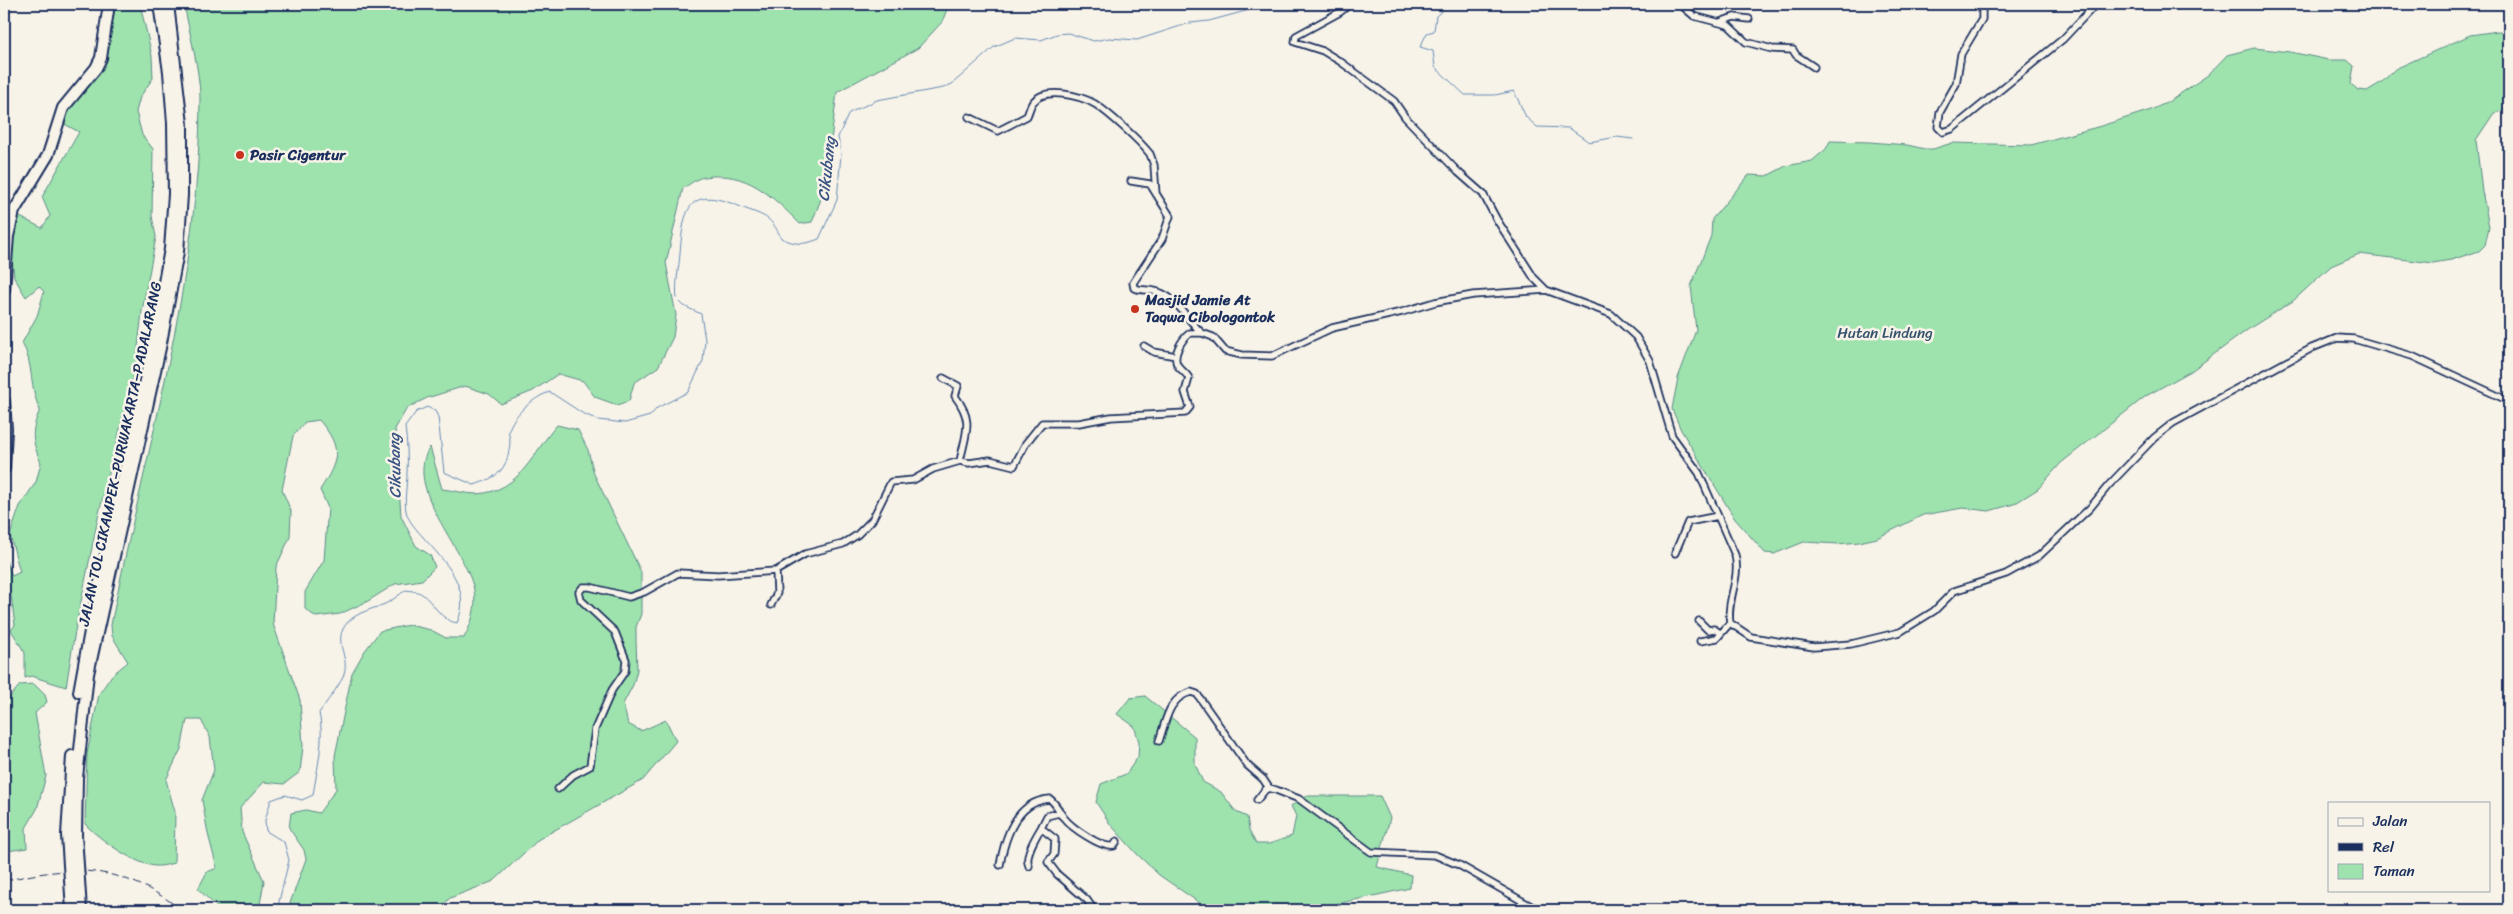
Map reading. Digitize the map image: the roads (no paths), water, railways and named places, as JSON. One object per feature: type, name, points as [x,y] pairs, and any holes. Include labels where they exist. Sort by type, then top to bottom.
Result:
[{"type":"highway","points":[[4,290],[6,235],[14,211],[48,155],[63,108],[96,68],[101,58],[109,4]]},
{"type":"highway","name":"JALAN TOL CIKAMPEK–PURWAKARTA–PADALARANG","points":[[72,910],[72,835],[81,673],[153,344],[170,249],[174,194],[173,123],[169,72],[160,4]]},
{"type":"highway","name":"JALAN TOL CIKAMPEK–PURWAKARTA–PADALARANG","points":[[81,910],[72,835],[88,674],[158,357],[178,252],[182,195],[182,124],[168,4]]},
{"type":"highway","points":[[4,407],[4,469]]},
{"type":"street","points":[[1350,4],[1340,12],[1296,36],[1295,42],[1323,51],[1394,101],[1405,117],[1458,172],[1484,194],[1497,220],[1534,278],[1546,290],[1611,314],[1636,338],[1650,361],[1672,436],[1699,473],[1736,560],[1735,592],[1729,611],[1730,623],[1717,638],[1700,641]]},
{"type":"street","points":[[1680,4],[1694,16],[1729,26],[1751,44],[1793,50],[1796,55],[1814,67]]},
{"type":"street","points":[[1982,4],[1982,19],[1960,54],[1956,84],[1939,116],[1938,127],[1943,132],[1952,130],[2063,39],[2096,4]]},
{"type":"street","points":[[1718,23],[1734,17],[1749,18]]},
{"type":"street","points":[[969,117],[998,131],[1027,116],[1032,103],[1041,96],[1052,93],[1065,94],[1094,104],[1150,154],[1154,165],[1156,194]]},
{"type":"street","points":[[1131,180],[1150,184],[1170,216],[1164,236],[1133,283],[1134,288],[1164,294],[1178,306],[1190,322],[1202,332],[1215,338],[1224,351],[1242,355],[1272,356],[1332,328],[1402,312],[1435,302],[1473,296],[1546,290]]},
{"type":"street","points":[[558,789],[573,774],[590,766],[595,729],[612,690],[626,668],[626,658],[617,635],[601,617],[581,600],[579,594],[582,588],[590,587],[629,597],[644,592],[678,573],[718,575],[776,571],[805,554],[843,544],[857,535],[872,519],[891,482],[914,480],[939,467],[960,461],[969,463],[990,460],[1014,466],[1026,443],[1045,422],[1079,423],[1110,418],[1187,413],[1190,405],[1185,392],[1188,378],[1177,365],[1176,356],[1188,335],[1202,332]]},
{"type":"street","points":[[1730,623],[1751,637],[1814,647],[1851,644],[1900,632],[1934,611],[1954,590],[2006,574],[2039,556],[2090,508],[2108,486],[2154,438],[2173,423],[2306,351],[2338,338],[2354,340],[2412,356],[2509,401]]},
{"type":"street","points":[[1144,346],[1154,352],[1176,356]]},
{"type":"street","points":[[942,378],[958,386],[955,396],[966,410],[968,421],[960,461]]},
{"type":"street","points":[[1675,553],[1688,522],[1718,516]]},
{"type":"street","points":[[771,604],[777,593],[776,571]]},
{"type":"street","points":[[1699,621],[1708,630],[1714,629],[1720,633]]},
{"type":"street","points":[[1159,741],[1170,707],[1175,700],[1191,692],[1197,694],[1247,765],[1263,779],[1269,788],[1299,799],[1371,852],[1435,855],[1459,865],[1538,910]]},
{"type":"street","points":[[1258,800],[1265,790],[1269,788]]},
{"type":"street","points":[[1000,865],[1004,840],[1015,820],[1035,801],[1050,799],[1058,805],[1063,817]]},
{"type":"street","points":[[1029,866],[1026,859],[1033,840],[1047,816],[1059,813],[1098,844],[1107,847],[1114,846],[1117,841]]},
{"type":"street","points":[[1041,828],[1055,838],[1054,854],[1048,862],[1057,874],[1086,900],[1094,910]]},
{"type":"waterway","name":"Cikubang","points":[[277,910],[289,860],[284,842],[266,831],[265,820],[271,800],[285,795],[302,800],[313,795],[321,744],[319,713],[341,682],[345,670],[341,642],[343,629],[357,615],[387,603],[406,590],[422,594],[451,622],[457,623],[461,610],[459,587],[454,576],[413,525],[406,511],[407,444],[405,427],[416,412],[427,407],[435,411],[438,417],[444,472],[474,485],[490,479],[501,471],[509,451],[511,424],[525,407],[544,394],[550,392],[582,413],[598,420],[625,423],[650,416],[657,408],[688,392],[703,361],[705,340],[701,314],[684,306],[677,299],[677,276],[684,223],[687,212],[700,199],[710,198],[724,201],[766,217],[774,225],[781,238],[791,242],[804,243],[814,241],[819,239],[837,200],[841,154],[838,137],[849,113],[877,100],[943,88],[952,84],[994,47],[1015,38],[1041,40],[1057,34],[1068,33],[1094,41],[1109,38],[1137,40],[1190,23],[1209,21],[1264,6],[1295,4]]},
{"type":"waterway","points":[[1443,4],[1444,9],[1436,16],[1434,31],[1427,33],[1420,47],[1433,51],[1435,67],[1465,95],[1495,95],[1514,91],[1526,117],[1537,127],[1569,128],[1589,142],[1617,137],[1633,139]]},
{"type":"railway","points":[[4,881],[53,872],[97,872],[139,884],[182,910]]},
{"type":"place","name":"Pasir Cigentur","points":[[240,155]]},
{"type":"place","name":"Masjid Jamie At Taqwa Cibologontok","points":[[1135,309]]},
{"type":"park label","name":"Hutan Lindung","points":[[1885,333]]}]
